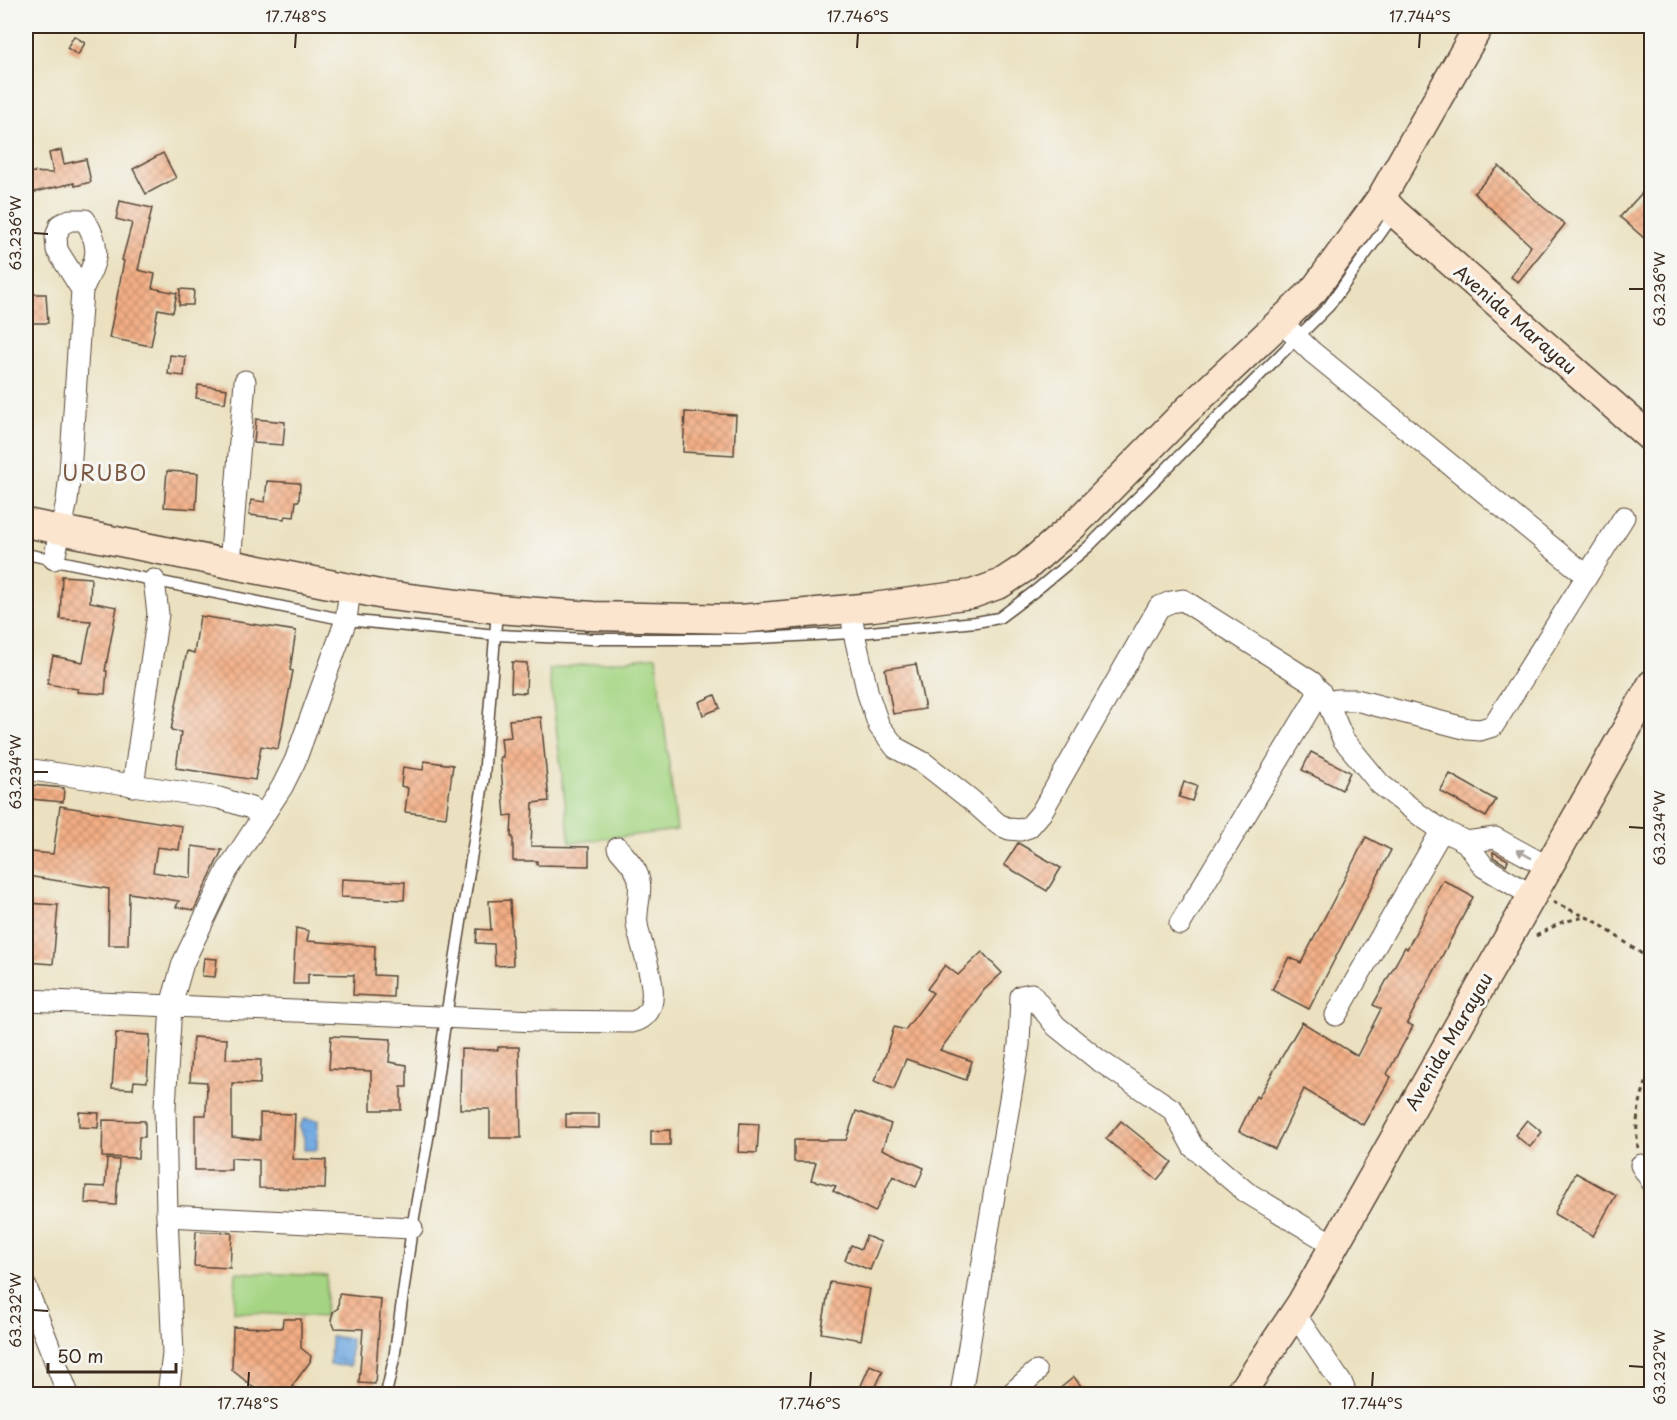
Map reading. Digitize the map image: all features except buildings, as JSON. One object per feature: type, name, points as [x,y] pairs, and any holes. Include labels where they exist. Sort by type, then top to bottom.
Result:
[{"type":"street","points":[[26,523],[384,595],[497,622],[593,616],[852,621],[972,594],[1000,584],[1026,567],[1072,526],[1186,411],[1289,329],[1314,290],[1355,236],[1388,205],[1479,26]]},
{"type":"street","name":"Avenida Marayau","points":[[1388,205],[1652,439]]},
{"type":"street","points":[[54,560],[70,473],[82,290]]},
{"type":"street","points":[[1289,329],[1312,352],[1587,576]]},
{"type":"street","points":[[230,564],[245,381]]},
{"type":"street","points":[[1324,697],[1356,700],[1468,729],[1480,730],[1493,726],[1624,517]]},
{"type":"street","points":[[133,786],[158,614],[154,580]]},
{"type":"street","points":[[168,1395],[173,1354],[166,1216],[165,1107],[171,1005],[183,963],[227,871],[282,787],[295,761],[346,620],[350,589]]},
{"type":"street","points":[[852,621],[868,694],[879,726],[896,748],[924,763],[998,824],[1009,829],[1020,830],[1029,827],[1041,813],[1159,607],[1183,600],[1312,682],[1324,697],[1343,739],[1380,784],[1421,816],[1466,842],[1484,867],[1531,895]]},
{"type":"street","name":"Avenida Marayau","points":[[1237,1395],[1244,1389],[1294,1313],[1334,1245],[1652,684]]},
{"type":"street","points":[[1180,924],[1324,697]]},
{"type":"street","points":[[26,769],[219,798],[251,808],[261,817]]},
{"type":"street","points":[[1336,1016],[1442,830]]},
{"type":"street","points":[[1466,842],[1495,838],[1548,867]]},
{"type":"street","points":[[26,1000],[446,1017],[608,1022],[642,1020],[649,1011],[653,992],[637,926],[636,913],[640,883],[637,872],[618,848]]},
{"type":"street","points":[[961,1395],[1019,1044],[1021,996],[1031,994],[1056,1026],[1097,1059],[1173,1110],[1193,1147],[1246,1192],[1334,1245]]},
{"type":"street","points":[[1019,1044],[1037,1026],[1056,1026]]},
{"type":"street","points":[[166,1216],[412,1228]]},
{"type":"street","points":[[26,1287],[68,1395]]},
{"type":"street","points":[[1294,1313],[1342,1384],[1346,1395]]},
{"type":"street","points":[[1011,1395],[1036,1372]]},
{"type":"lane","points":[[26,554],[346,620],[497,622],[484,777],[412,1228],[394,1359],[386,1395]]},
{"type":"path","points":[[1531,895],[1559,904],[1595,921],[1652,961]]},
{"type":"path","points":[[1532,938],[1562,922],[1585,917]]},
{"type":"path","points":[[1646,1173],[1635,1129],[1638,1106],[1652,1068]]},
{"type":"green space","points":[[656,656],[677,830],[570,843],[549,669]]},
{"type":"green space","points":[[236,1272],[327,1276],[325,1317],[234,1312]]},
{"type":"water","points":[[304,1119],[318,1120],[317,1150],[304,1150],[304,1137],[299,1127]]},
{"type":"water","points":[[331,1337],[351,1338],[350,1366],[330,1365]]},
{"type":"district","name":"URUBO","points":[[105,472]]}]
